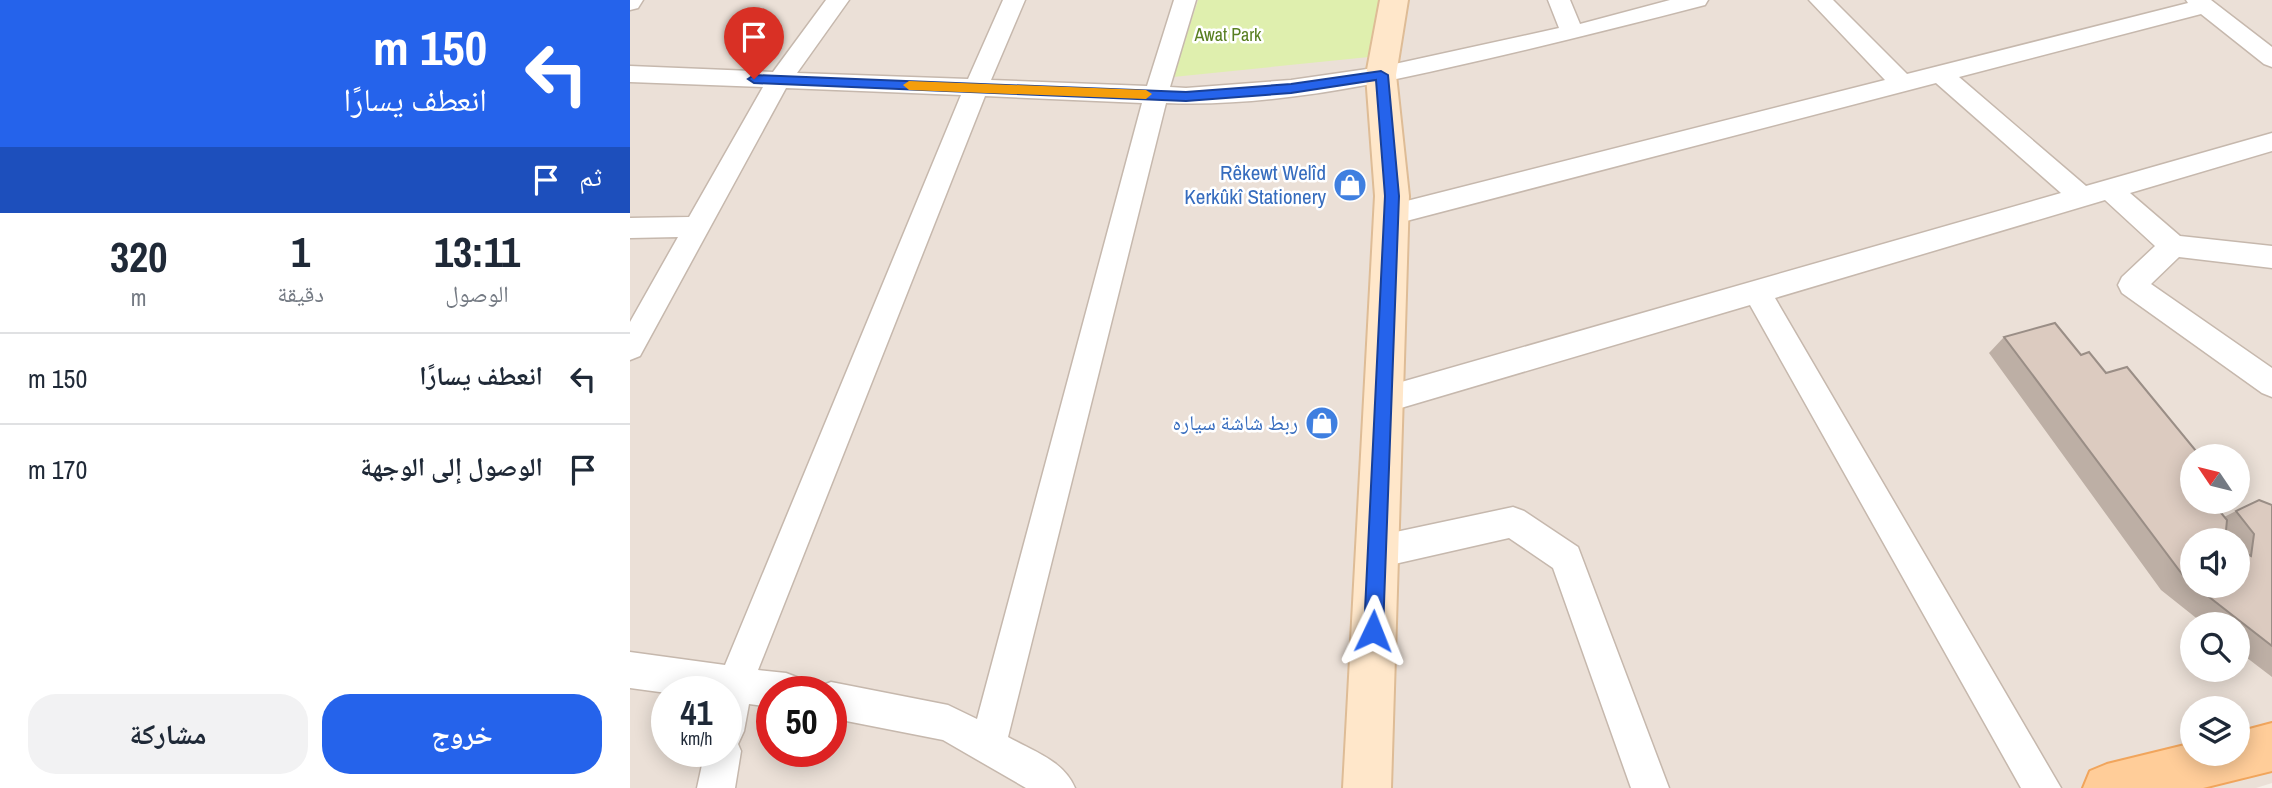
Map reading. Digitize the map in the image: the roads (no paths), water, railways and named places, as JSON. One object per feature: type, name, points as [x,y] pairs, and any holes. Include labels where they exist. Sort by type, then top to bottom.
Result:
[{"type":"main road","points":[[1367,788],[1391,215],[1381,75],[1394,0]]},
{"type":"main road","points":[[2107,788],[2272,747]]},
{"type":"street","points":[[630,348],[779,80],[838,0]]},
{"type":"street","points":[[738,676],[1014,0]]},
{"type":"street","points":[[988,746],[1156,95],[1185,0]]},
{"type":"street","points":[[1559,0],[1573,33]]},
{"type":"street","points":[[630,74],[1186,96],[1291,88],[1381,75],[1573,33],[1697,0]]},
{"type":"street","points":[[1820,0],[1902,83]]},
{"type":"street","points":[[1391,215],[1941,74],[2201,3],[2272,59]]},
{"type":"street","points":[[1941,74],[2083,198]]},
{"type":"street","points":[[1384,400],[2272,142]]},
{"type":"street","points":[[2110,190],[2173,246],[2272,257]]},
{"type":"street","points":[[630,228],[697,227]]},
{"type":"street","points":[[2173,246],[2132,285],[2272,384]]},
{"type":"street","points":[[1757,292],[2042,788]]},
{"type":"street","points":[[1377,552],[1513,522],[1566,558],[1650,788]]},
{"type":"street","points":[[630,670],[675,676]]},
{"type":"street","points":[[847,703],[948,723],[1048,780],[1056,788]]},
{"type":"street","points":[[716,788],[720,767]]},
{"type":"place","name":"Rêkewt Welîd Kerkûkî Stationery","points":[[1350,185]]},
{"type":"place","name":"ربط شاشة سياره","points":[[1322,423]]},
{"type":"park label","name":"Awat Park","points":[[1228,35]]}]
